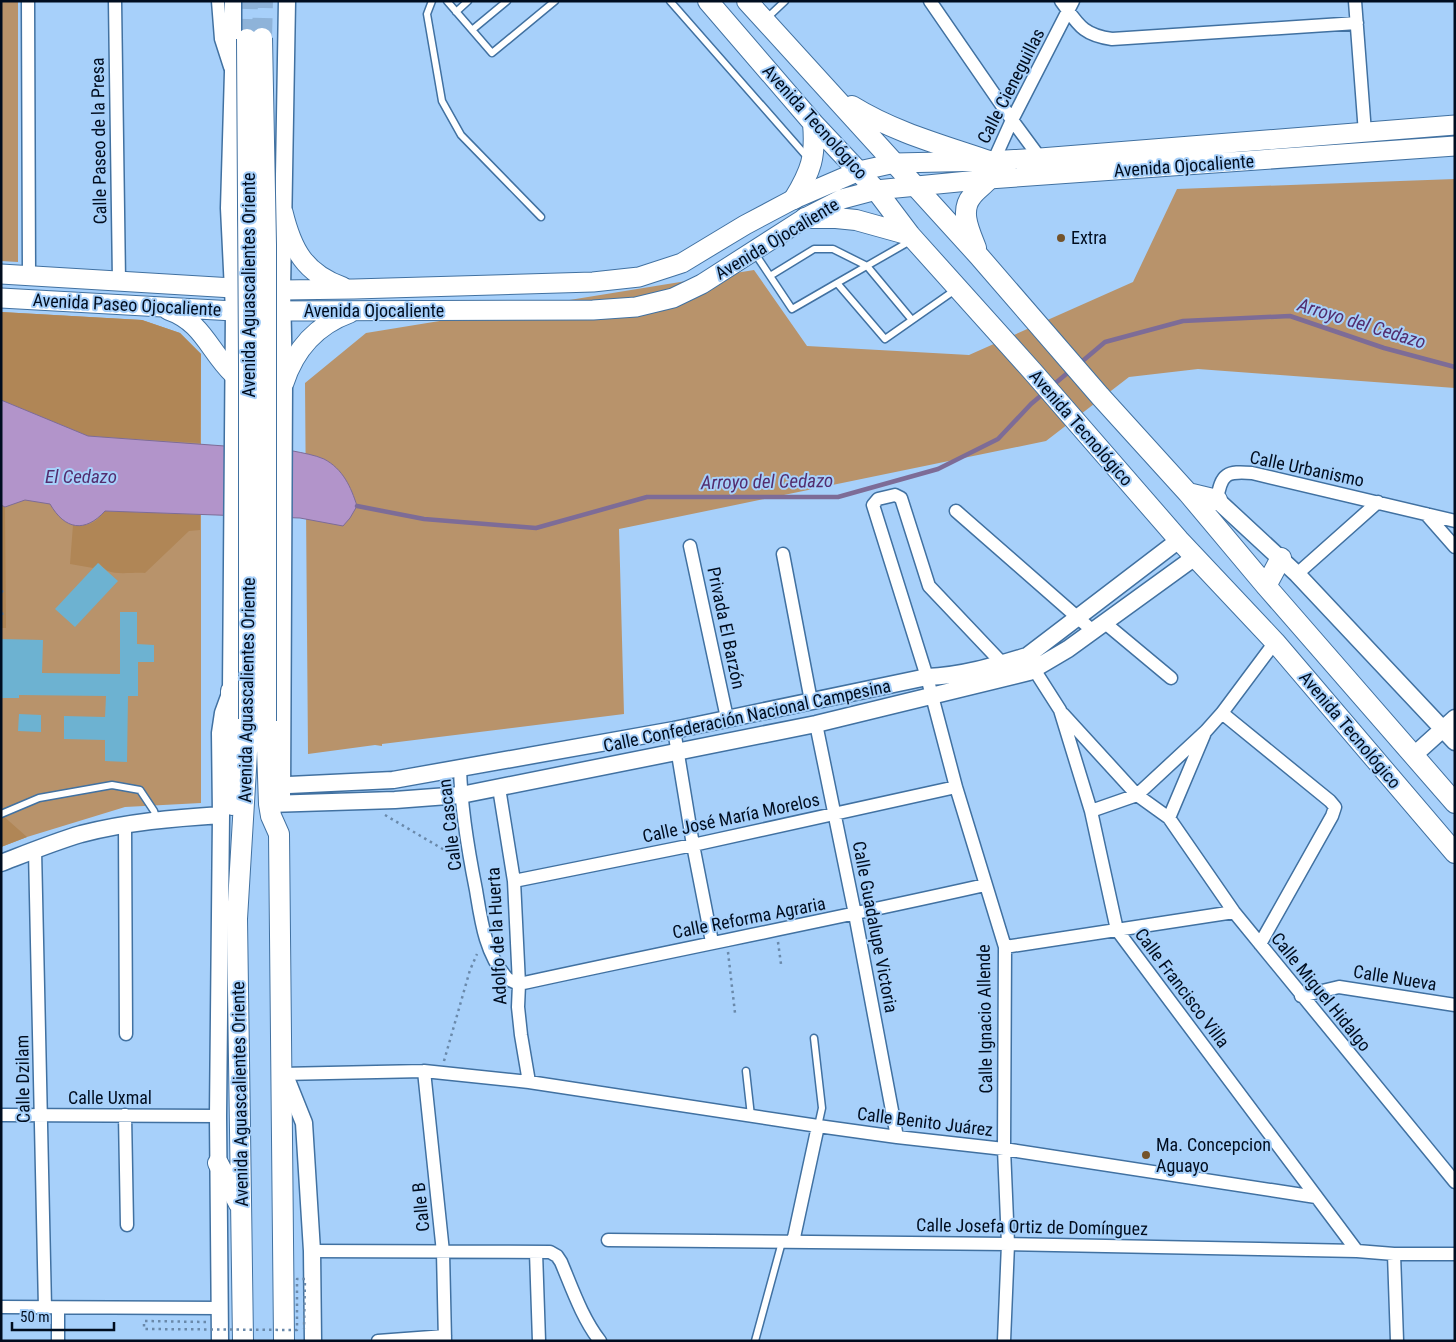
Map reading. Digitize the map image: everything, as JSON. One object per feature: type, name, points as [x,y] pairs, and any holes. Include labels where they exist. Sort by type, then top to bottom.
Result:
[{"type":"main road","name":"Avenida Tecnológico","points":[[708,1],[813,123],[876,190],[912,237],[1033,372],[1179,540],[1275,642],[1455,853]]},
{"type":"main road","name":"Avenida Tecnológico","points":[[747,1],[978,255],[1100,396],[1188,493],[1455,804]]},
{"type":"main road","name":"Avenida Aguascalientes Oriente","points":[[243,1341],[237,919],[257,720],[250,364],[255,38]]},
{"type":"main road","points":[[829,92],[873,119],[991,167],[966,206],[965,216],[978,255]]},
{"type":"main road","points":[[794,199],[807,177],[812,162],[815,144],[813,123]]},
{"type":"main road","name":"Avenida Ojocaliente","points":[[283,311],[593,310],[636,307],[674,298],[702,284],[805,218],[842,199],[876,190],[914,186],[991,167],[1040,158],[1455,125]]},
{"type":"main road","name":"Avenida Ojocaliente","points":[[282,290],[593,282],[639,277],[682,263],[745,225],[794,199],[859,171],[895,163],[991,167],[1455,146]]},
{"type":"main road","points":[[283,212],[292,244],[306,264],[314,272],[333,283],[354,289]]},
{"type":"main road","points":[[805,218],[856,220],[912,237]]},
{"type":"main road","name":"Avenida Paseo Ojocaliente","points":[[1,274],[282,290]]},
{"type":"main road","name":"Avenida Paseo Ojocaliente","points":[[1,298],[234,311],[283,311]]},
{"type":"main road","points":[[152,306],[174,312],[193,324],[202,332],[222,362],[233,374]]},
{"type":"main road","points":[[284,391],[294,359],[309,338],[339,317],[362,310]]},
{"type":"main road","points":[[1188,493],[1217,500]]},
{"type":"main road","points":[[1266,586],[1281,558]]},
{"type":"main road","points":[[231,691],[232,861],[237,919]]},
{"type":"main road","name":"Avenida Aguascalientes Oriente","points":[[257,720],[275,794],[271,816],[279,834],[284,1341]]},
{"type":"main road","points":[[1364,747],[1377,753],[1413,756]]},
{"type":"main road","points":[[218,1163],[241,1209]]},
{"type":"street","points":[[28,1],[29,276]]},
{"type":"street","name":"Calle Paseo de la Presa","points":[[115,1],[119,281]]},
{"type":"street","name":"Avenida Aguascalientes Oriente","points":[[218,1],[221,39],[233,72]]},
{"type":"street","name":"Avenida Aguascalientes Oriente","points":[[220,1341],[218,1116],[221,728],[223,712],[231,691],[234,311],[229,208],[233,1]]},
{"type":"street","name":"Avenida Aguascalientes Oriente","points":[[275,794],[283,530],[282,242],[287,1]]},
{"type":"street","points":[[930,1],[1040,158]]},
{"type":"street","points":[[1355,1],[1365,133]]},
{"type":"street","points":[[1068,5],[1083,30],[1097,37],[1112,39],[1357,23]]},
{"type":"street","name":"Calle Cieneguillas","points":[[991,167],[1068,5]]},
{"type":"street","points":[[229,208],[238,232],[252,248],[269,250],[282,242]]},
{"type":"street","points":[[233,395],[237,383],[247,375],[259,372],[266,373],[276,380],[284,391]]},
{"type":"street","name":"Calle Urbanismo","points":[[1217,500],[1219,487],[1224,477],[1233,471],[1252,473],[1455,521]]},
{"type":"street","name":"Calle Ignacio Allende","points":[[1002,664],[929,586],[901,498],[895,495],[878,499],[874,506],[927,677],[956,787],[1005,946],[1004,1149],[1008,1244],[1004,1341]]},
{"type":"street","points":[[1217,500],[1281,558],[1449,723],[1455,742]]},
{"type":"street","name":"Calle Urbanismo","points":[[1297,574],[1378,502]]},
{"type":"street","points":[[956,511],[1078,618],[1099,627],[1171,678]]},
{"type":"street","points":[[1426,514],[1455,547]]},
{"type":"street","name":"Calle Confederación Nacional Campesina","points":[[275,794],[393,780],[674,730],[927,677],[949,676],[1002,664],[1030,663],[1078,618],[1179,540]]},
{"type":"street","name":"Privada El Barzón","points":[[690,546],[727,718]]},
{"type":"street","points":[[783,554],[811,701]]},
{"type":"street","name":"Calle Confederación Nacional Campesina","points":[[275,794],[360,800],[461,795],[816,724],[932,697],[1030,663],[1099,627],[1195,557]]},
{"type":"street","points":[[1091,811],[1137,795],[1206,731],[1222,713],[1275,642]]},
{"type":"street","name":"Calle Francisco Villa","points":[[1030,663],[1060,710],[1091,811],[1117,930],[1357,1251]]},
{"type":"street","name":"Calle Miguel Hidalgo","points":[[1060,710],[1137,795],[1170,818],[1234,912],[1455,1182]]},
{"type":"street","points":[[1222,713],[1335,807],[1332,816],[1260,944]]},
{"type":"street","points":[[1413,756],[1449,723]]},
{"type":"street","name":"Calle Guadalupe Victoria","points":[[816,724],[856,914],[896,1137]]},
{"type":"street","points":[[674,730],[693,845],[712,942]]},
{"type":"street","points":[[1170,818],[1206,731]]},
{"type":"street","name":"Calle Cascan","points":[[460,768],[461,795],[471,866],[485,936],[495,962],[507,979],[519,984]]},
{"type":"street","name":"Calle José María Morelos","points":[[514,881],[693,845],[956,787]]},
{"type":"street","name":"Adolfo de la Huerta","points":[[499,788],[514,881],[519,1016],[530,1082]]},
{"type":"street","points":[[1,863],[80,834],[158,820],[221,815]]},
{"type":"street","points":[[125,825],[126,1034]]},
{"type":"street","name":"Calle Dzilam","points":[[35,850],[41,1115],[52,1308],[58,1341]]},
{"type":"street","name":"Calle Reforma Agraria","points":[[519,984],[726,939],[856,914],[985,885]]},
{"type":"street","points":[[1005,946],[1234,912]]},
{"type":"street","name":"Calle Nueva","points":[[1301,996],[1339,987],[1455,1005]]},
{"type":"street","name":"Calle Benito Juárez","points":[[281,1076],[424,1071],[530,1082],[818,1126],[1004,1149],[1316,1197]]},
{"type":"street","name":"Calle B","points":[[424,1071],[443,1252],[445,1338]]},
{"type":"street","points":[[281,1076],[288,1083],[304,1123],[312,1251],[308,1335]]},
{"type":"street","name":"Calle Uxmal","points":[[1,1115],[218,1116]]},
{"type":"street","points":[[124,1115],[127,1225]]},
{"type":"street","points":[[787,1242],[818,1126]]},
{"type":"street","name":"Calle Josefa Ortiz de Domínguez","points":[[608,1240],[1008,1244],[1455,1254]]},
{"type":"street","points":[[312,1251],[550,1252],[557,1256],[594,1334],[600,1341]]},
{"type":"street","points":[[536,1252],[540,1341]]},
{"type":"street","points":[[1394,1254],[1397,1341]]},
{"type":"street","points":[[1,1307],[221,1308]]},
{"type":"street","points":[[378,1341],[445,1338]]},
{"type":"lane","points":[[432,1],[427,14],[442,101],[461,135],[541,217]]},
{"type":"lane","points":[[447,1],[492,54],[555,1]]},
{"type":"lane","points":[[456,12],[468,1]]},
{"type":"lane","points":[[472,30],[507,1]]},
{"type":"lane","points":[[670,1],[812,162]]},
{"type":"lane","points":[[765,21],[785,1]]},
{"type":"lane","points":[[754,251],[792,309],[867,266],[912,237]]},
{"type":"lane","points":[[770,276],[814,250],[833,249],[867,266],[912,320]]},
{"type":"lane","points":[[837,283],[885,339],[958,288]]},
{"type":"lane","points":[[1,814],[40,798],[112,785],[140,790],[158,820]]},
{"type":"lane","points":[[814,1038],[822,1108],[818,1126]]},
{"type":"lane","points":[[746,1071],[750,1116]]},
{"type":"lane","points":[[755,1341],[787,1242]]},
{"type":"path","points":[[1,592],[6,593]]},
{"type":"path","points":[[1,614],[6,613]]},
{"type":"path","points":[[360,800],[471,866]]},
{"type":"path","points":[[776,930],[782,964]]},
{"type":"path","points":[[441,1072],[470,970],[485,936]]},
{"type":"path","points":[[726,939],[735,1013]]},
{"type":"path","points":[[206,1322],[144,1322],[144,1329],[297,1330],[297,1279],[305,1279],[308,1335]]},
{"type":"shaded area","points":[[1,1],[18,1],[18,262],[1,261]]},
{"type":"shaded area","points":[[1455,179],[1455,388],[1198,369],[1129,377],[1046,441],[619,529],[624,714],[308,754],[305,383],[366,333],[754,270],[807,346],[969,355],[1133,282],[1177,189]]},
{"type":"shaded area","points":[[1,312],[142,320],[180,333],[201,354],[201,803],[125,807],[27,837],[1,847]]},
{"type":"shaded area","points":[[1,312],[142,320],[180,333],[201,354],[200,443],[88,436],[1,400]]},
{"type":"shaded area","points":[[1,505],[5,507],[6,628],[1,628]]},
{"type":"shaded area","points":[[105,511],[200,515],[200,530],[189,531],[145,573],[111,572],[99,563],[93,568],[70,564],[73,525],[91,523],[98,519]]},
{"type":"shaded area","points":[[1,814],[27,837],[1,847]]},
{"type":"water","name":"El Cedazo","points":[[1,400],[88,436],[293,451],[317,456],[331,463],[341,473],[349,485],[357,506],[343,526],[300,518],[105,511],[90,523],[76,526],[62,519],[50,504],[25,500],[5,507],[1,505]]},
{"type":"building","points":[[98,563],[118,581],[75,627],[55,609]]},
{"type":"building","points":[[120,612],[137,612],[137,644],[154,645],[154,662],[138,662],[138,696],[128,696],[127,762],[105,761],[105,740],[64,739],[64,716],[105,717],[106,696],[19,695],[19,698],[1,698],[1,639],[43,640],[42,673],[120,674]]},
{"type":"building","points":[[19,714],[41,715],[41,732],[18,731]]},
{"type":"waterway","name":"Arroyo del Cedazo","points":[[1079,364],[1105,342],[1183,321],[1290,316],[1384,348],[1455,367]]},
{"type":"waterway","name":"Arroyo del Cedazo","points":[[1052,386],[1071,370]]},
{"type":"waterway","name":"Arroyo del Cedazo","points":[[357,506],[424,519],[536,528],[647,497],[838,497],[938,469],[998,439],[1044,393]]},
{"type":"tunnel","points":[[247,39],[248,1]]},
{"type":"tunnel","points":[[262,38],[263,1]]},
{"type":"place","name":"Extra","points":[[1061,238]]},
{"type":"place","name":"Ma. Concepcion Aguayo","points":[[1146,1155]]}]
